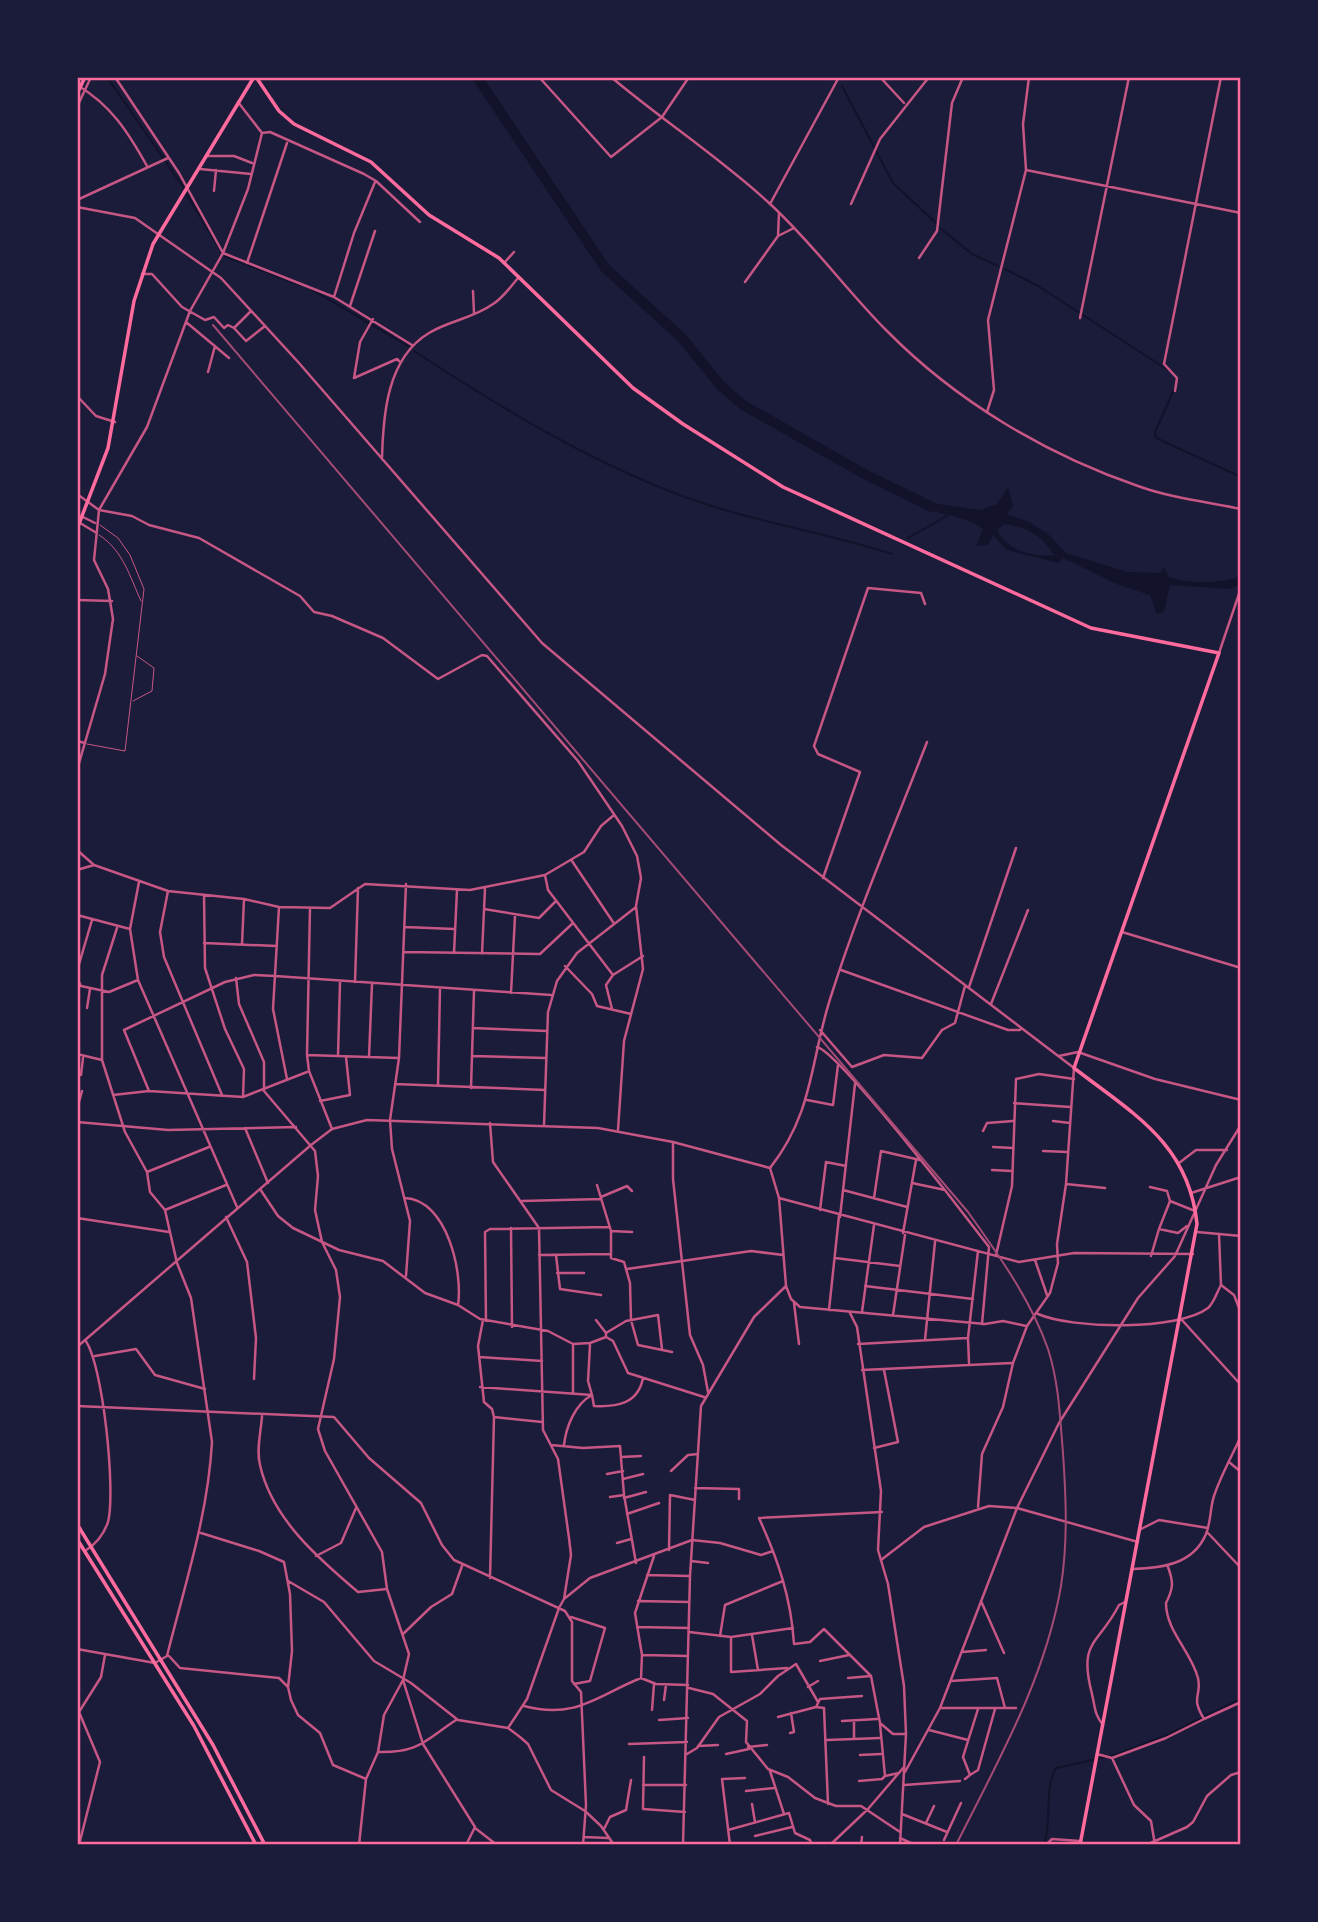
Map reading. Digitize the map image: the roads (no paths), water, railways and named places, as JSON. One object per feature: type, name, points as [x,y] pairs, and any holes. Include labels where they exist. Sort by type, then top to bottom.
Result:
[{"type":"main road","points":[[77,94],[85,77]]},
{"type":"main road","points":[[77,529],[115,422],[127,331],[142,274],[159,234],[255,77],[279,111],[294,124],[371,162],[429,215],[504,263],[633,388],[682,424],[783,487],[1084,625],[1121,636],[1219,653],[1074,1068],[1142,1120],[1169,1146],[1191,1193],[1196,1232],[1080,1843]]},
{"type":"main road","points":[[77,1524],[162,1659],[231,1777],[265,1845]]},
{"type":"main road","points":[[77,1539],[217,1766],[257,1845]]},
{"type":"street","points":[[77,107],[91,77]]},
{"type":"street","points":[[114,77],[187,186],[222,254],[334,297],[412,345]]},
{"type":"street","points":[[539,77],[611,157],[662,117],[689,77]]},
{"type":"street","points":[[611,77],[770,204],[872,316],[914,357],[987,412],[1079,462],[1139,487],[1241,509]]},
{"type":"street","points":[[880,77],[905,104]]},
{"type":"street","points":[[851,204],[875,149],[905,104],[909,103],[929,77]]},
{"type":"street","points":[[919,258],[937,231],[952,103],[964,77]]},
{"type":"street","points":[[987,412],[994,390],[988,320],[1026,170],[1023,124],[1028,77]]},
{"type":"street","points":[[1080,318],[1109,187],[1129,77]]},
{"type":"street","points":[[1175,391],[1177,378],[1164,364],[1221,77]]},
{"type":"street","points":[[770,204],[837,78]]},
{"type":"street","points":[[77,85],[124,124],[147,166]]},
{"type":"street","points":[[238,102],[262,133]]},
{"type":"street","points":[[262,133],[270,132],[376,181],[420,222]]},
{"type":"street","points":[[77,770],[105,674],[113,619],[112,601],[94,560],[99,510],[147,427],[190,312],[222,254],[251,174],[262,133]]},
{"type":"street","points":[[247,262],[288,142]]},
{"type":"street","points":[[204,157],[233,156],[253,164]]},
{"type":"street","points":[[77,200],[168,158]]},
{"type":"street","points":[[197,169],[251,174]]},
{"type":"street","points":[[214,191],[216,170]]},
{"type":"street","points":[[1026,170],[1241,213]]},
{"type":"street","points":[[334,297],[354,233],[376,181]]},
{"type":"street","points":[[77,207],[135,218],[213,272],[265,326],[542,643],[823,878],[1074,1068],[1066,1184],[1058,1256],[1050,1293],[1038,1314],[1027,1326],[1013,1363],[1003,1407],[982,1454],[978,1507]]},
{"type":"street","points":[[778,236],[779,213]]},
{"type":"street","points":[[745,282],[778,236],[794,228]]},
{"type":"street","points":[[349,306],[375,231]]},
{"type":"street","points":[[504,263],[514,252]]},
{"type":"street","points":[[142,274],[152,274],[182,307],[205,320]]},
{"type":"street","points":[[382,459],[384,425],[400,362],[412,345],[430,332],[495,303],[519,277]]},
{"type":"street","points":[[473,291],[474,313]]},
{"type":"street","points":[[234,328],[251,311]]},
{"type":"street","points":[[198,329],[205,320],[214,317],[224,328],[228,325],[234,328],[246,341],[265,326]]},
{"type":"street","points":[[372,321],[360,342],[354,378],[397,359],[400,362]]},
{"type":"street","points":[[186,322],[198,329],[229,358]]},
{"type":"street","points":[[208,372],[215,345]]},
{"type":"street","points":[[77,396],[82,397],[96,416],[115,422]]},
{"type":"street","points":[[77,494],[89,500],[99,510],[132,516],[149,525],[199,538],[300,596],[314,612],[346,621],[383,638],[438,679],[482,655],[487,656],[578,761],[631,839],[641,878],[636,906],[643,969],[624,1041],[618,1130]]},
{"type":"street","points":[[82,516],[96,523]]},
{"type":"street","points":[[80,523],[95,532]]},
{"type":"street","points":[[1219,653],[1241,588]]},
{"type":"street","points":[[823,878],[860,772],[818,754],[814,746],[868,589],[921,593],[925,604]]},
{"type":"street","points":[[77,600],[112,601]]},
{"type":"street","points":[[77,741],[85,743]]},
{"type":"street","points":[[799,1344],[794,1303],[786,1286],[779,1198],[770,1168],[794,1131],[807,1100],[820,1030],[862,908],[927,741]]},
{"type":"street","points":[[77,850],[94,865],[168,891],[244,899],[279,907],[330,908],[365,884],[485,888],[545,875],[584,852],[614,815]]},
{"type":"street","points":[[820,1030],[852,1067],[884,1055],[922,1058],[942,1030],[955,1023],[1016,848]]},
{"type":"street","points":[[572,861],[613,922]]},
{"type":"street","points":[[77,870],[94,865]]},
{"type":"street","points":[[545,875],[548,890],[613,975]]},
{"type":"street","points":[[139,882],[130,929],[138,980],[237,1207]]},
{"type":"street","points":[[406,884],[400,1058],[390,1120],[392,1149],[405,1198],[410,1232],[406,1276]]},
{"type":"street","points":[[355,982],[358,888]]},
{"type":"street","points":[[482,954],[485,888]]},
{"type":"street","points":[[454,953],[457,889]]},
{"type":"street","points":[[168,891],[160,932],[164,957],[222,1095]]},
{"type":"street","points":[[204,895],[205,968],[244,1069],[243,1097]]},
{"type":"street","points":[[242,945],[244,899]]},
{"type":"street","points":[[484,909],[539,918],[556,901]]},
{"type":"street","points":[[544,1125],[551,995],[565,966],[613,922],[636,906]]},
{"type":"street","points":[[279,907],[273,1009],[287,1079]]},
{"type":"street","points":[[310,908],[307,1055],[309,1071],[332,1129]]},
{"type":"street","points":[[991,1004],[1028,910]]},
{"type":"street","points":[[77,915],[117,928],[130,929]]},
{"type":"street","points":[[512,993],[515,916]]},
{"type":"street","points":[[77,971],[92,920]]},
{"type":"street","points":[[404,952],[540,954],[573,923]]},
{"type":"street","points":[[405,927],[455,929]]},
{"type":"street","points":[[77,1649],[155,1663],[167,1656],[199,1533],[211,1474],[212,1442],[191,1298],[177,1263],[165,1210],[150,1192],[147,1172],[123,1126],[103,1060],[102,975],[117,928]]},
{"type":"street","points":[[1122,932],[1241,968]]},
{"type":"street","points":[[204,943],[277,946]]},
{"type":"street","points":[[612,1009],[606,985],[613,975],[643,956]]},
{"type":"street","points":[[565,966],[593,994],[597,1006],[631,1014]]},
{"type":"street","points":[[841,970],[1008,1030],[1021,1030]]},
{"type":"street","points":[[149,1091],[124,1030],[236,978],[275,976],[551,995]]},
{"type":"street","points":[[77,978],[79,988],[101,991],[118,990],[138,980]]},
{"type":"street","points":[[236,978],[239,1004],[264,1062],[264,1091],[272,1104],[311,1145],[317,1162],[314,1210],[322,1242],[336,1270],[340,1297],[332,1376],[318,1418],[320,1438],[382,1552],[387,1590],[409,1654],[403,1680],[384,1715],[378,1752],[366,1779],[359,1845]]},
{"type":"street","points":[[338,1055],[340,981]]},
{"type":"street","points":[[369,1057],[372,984]]},
{"type":"street","points":[[438,1086],[440,988]]},
{"type":"street","points":[[87,1008],[90,989]]},
{"type":"street","points":[[471,1088],[474,990]]},
{"type":"street","points":[[474,1028],[547,1031]]},
{"type":"street","points":[[817,1048],[825,1049],[946,1190],[990,1253],[982,1324]]},
{"type":"street","points":[[1059,1056],[1078,1052],[1155,1079],[1241,1100]]},
{"type":"street","points":[[77,1054],[83,1058],[103,1060]]},
{"type":"street","points":[[307,1055],[400,1058]]},
{"type":"street","points":[[472,1056],[546,1058]]},
{"type":"street","points":[[320,1101],[350,1095],[346,1057]]},
{"type":"street","points":[[81,1075],[83,1058]]},
{"type":"street","points":[[807,1100],[833,1105],[838,1064]]},
{"type":"street","points":[[113,1095],[149,1091],[243,1097],[264,1091],[309,1071]]},
{"type":"street","points":[[996,1255],[1012,1171],[1016,1079],[1039,1074],[1074,1079]]},
{"type":"street","points":[[829,1310],[855,1083]]},
{"type":"street","points":[[395,1084],[544,1090]]},
{"type":"street","points":[[77,1110],[82,1091]]},
{"type":"street","points":[[1014,1103],[1071,1108]]},
{"type":"street","points":[[77,1347],[311,1145],[332,1129],[348,1123],[390,1120],[618,1130],[770,1168]]},
{"type":"street","points":[[983,1130],[987,1123],[1013,1121]]},
{"type":"street","points":[[1053,1121],[1070,1123]]},
{"type":"street","points":[[77,1122],[203,1129],[296,1127]]},
{"type":"street","points":[[490,1123],[493,1162],[539,1228],[543,1430],[560,1470],[570,1555],[564,1599],[524,1706],[508,1728]]},
{"type":"street","points":[[905,1772],[940,1708],[1017,1508],[1059,1423],[1138,1298],[1175,1256],[1195,1210],[1241,1125]]},
{"type":"street","points":[[245,1128],[268,1183]]},
{"type":"street","points":[[673,1142],[673,1179],[690,1335],[703,1365],[708,1392]]},
{"type":"street","points":[[147,1172],[210,1147]]},
{"type":"street","points":[[993,1147],[1013,1148]]},
{"type":"street","points":[[1179,1163],[1196,1150],[1227,1150]]},
{"type":"street","points":[[874,1198],[881,1151],[918,1159]]},
{"type":"street","points":[[1044,1151],[1068,1152]]},
{"type":"street","points":[[893,1315],[907,1206],[918,1159]]},
{"type":"street","points":[[820,1210],[826,1162],[846,1166]]},
{"type":"street","points":[[992,1170],[1012,1171]]},
{"type":"street","points":[[1191,1193],[1241,1177]]},
{"type":"street","points":[[912,1183],[946,1190]]},
{"type":"street","points":[[1066,1184],[1105,1188]]},
{"type":"street","points":[[165,1210],[226,1185]]},
{"type":"street","points":[[597,1185],[611,1231],[611,1258],[624,1262],[627,1269],[631,1320],[638,1346],[672,1352]]},
{"type":"street","points":[[522,1201],[601,1198],[627,1186],[632,1191]]},
{"type":"street","points":[[1150,1187],[1167,1191],[1170,1201],[1151,1256]]},
{"type":"street","points":[[260,1189],[278,1216],[293,1228],[349,1254],[383,1261],[425,1293],[458,1305],[484,1320],[541,1331],[573,1344],[590,1343],[631,1320],[658,1315],[662,1349]]},
{"type":"street","points":[[844,1190],[907,1206]]},
{"type":"street","points":[[405,1198],[422,1202],[431,1210],[454,1251],[460,1283],[458,1305]]},
{"type":"street","points":[[779,1198],[904,1233],[990,1253],[1010,1261],[1116,1253],[1151,1256],[1193,1254]]},
{"type":"street","points":[[1170,1201],[1195,1210]]},
{"type":"street","points":[[226,1217],[247,1262],[256,1338],[254,1379]]},
{"type":"street","points":[[77,1218],[169,1232]]},
{"type":"street","points":[[1159,1230],[1178,1233],[1189,1224]]},
{"type":"street","points":[[862,1311],[874,1225]]},
{"type":"street","points":[[490,1578],[494,1417],[492,1409],[484,1402],[480,1387],[478,1346],[484,1320],[485,1232],[490,1229],[511,1228],[609,1227]]},
{"type":"street","points":[[511,1228],[512,1326]]},
{"type":"street","points":[[611,1231],[632,1232]]},
{"type":"street","points":[[1196,1232],[1241,1236]]},
{"type":"street","points":[[1038,1314],[1078,1325],[1119,1326],[1181,1319],[1211,1306],[1221,1285],[1219,1234]]},
{"type":"street","points":[[925,1340],[935,1241]]},
{"type":"street","points":[[627,1269],[751,1251],[784,1255]]},
{"type":"street","points":[[969,1363],[968,1338],[978,1251]]},
{"type":"street","points":[[539,1255],[611,1255]]},
{"type":"street","points":[[556,1255],[560,1289],[601,1295]]},
{"type":"street","points":[[835,1258],[900,1266]]},
{"type":"street","points":[[1035,1260],[1047,1296],[1050,1293]]},
{"type":"street","points":[[557,1273],[584,1273]]},
{"type":"street","points":[[1221,1285],[1234,1295],[1241,1313]]},
{"type":"street","points":[[683,1845],[690,1576],[704,1397],[754,1317],[786,1286]]},
{"type":"street","points":[[865,1286],[974,1300]]},
{"type":"street","points":[[794,1303],[800,1307],[848,1312],[862,1311],[982,1324],[1010,1321],[1027,1326]]},
{"type":"street","points":[[848,1312],[855,1321],[874,1448],[882,1512],[878,1550],[899,1646],[906,1734],[900,1845]]},
{"type":"street","points":[[1181,1319],[1241,1385]]},
{"type":"street","points":[[596,1320],[613,1341],[628,1373],[704,1397]]},
{"type":"street","points":[[859,1344],[968,1338]]},
{"type":"street","points":[[85,1340],[95,1356],[103,1408],[109,1505],[108,1522],[92,1547],[85,1551]]},
{"type":"street","points":[[590,1343],[592,1355],[589,1381],[594,1406],[625,1404],[639,1390],[643,1378]]},
{"type":"street","points":[[573,1344],[573,1394]]},
{"type":"street","points":[[95,1356],[136,1349],[155,1376],[205,1389]]},
{"type":"street","points":[[480,1357],[542,1362]]},
{"type":"street","points":[[862,1370],[1013,1363]]},
{"type":"street","points":[[874,1448],[898,1442],[883,1368]]},
{"type":"street","points":[[480,1387],[592,1395]]},
{"type":"street","points":[[564,1446],[566,1433],[581,1401],[592,1395]]},
{"type":"street","points":[[77,1406],[334,1417],[369,1458],[421,1503],[442,1545],[462,1566],[559,1608],[571,1618],[605,1628],[590,1681],[574,1684]]},
{"type":"street","points":[[262,1415],[259,1457],[263,1475],[282,1513],[316,1556],[358,1592],[387,1590]]},
{"type":"street","points":[[494,1417],[543,1422]]},
{"type":"street","points":[[1132,1569],[1168,1567],[1178,1563],[1200,1544],[1207,1530],[1212,1501],[1241,1436]]},
{"type":"street","points":[[551,1445],[583,1448],[615,1444],[621,1448],[624,1496],[636,1563]]},
{"type":"street","points":[[671,1471],[688,1455],[698,1454]]},
{"type":"street","points":[[622,1457],[641,1456]]},
{"type":"street","points":[[1229,1462],[1241,1472]]},
{"type":"street","points":[[607,1474],[623,1471]]},
{"type":"street","points":[[623,1479],[643,1474]]},
{"type":"street","points":[[695,1488],[739,1489],[739,1499]]},
{"type":"street","points":[[610,1497],[646,1492]]},
{"type":"street","points":[[669,1550],[670,1495],[695,1500]]},
{"type":"street","points":[[627,1514],[659,1503]]},
{"type":"street","points":[[881,1560],[924,1527],[978,1507],[1017,1508],[1138,1542]]},
{"type":"street","points":[[316,1556],[341,1543],[356,1508]]},
{"type":"street","points":[[882,1512],[761,1516],[783,1581],[794,1644],[810,1642],[824,1629],[871,1676],[877,1719],[880,1723],[893,1734],[906,1734]]},
{"type":"street","points":[[1141,1529],[1159,1520],[1207,1530],[1241,1568]]},
{"type":"street","points":[[199,1533],[278,1557],[284,1562],[288,1581],[292,1651],[288,1687]]},
{"type":"street","points":[[617,1543],[631,1539]]},
{"type":"street","points":[[564,1599],[590,1578],[692,1540],[720,1543],[761,1555],[774,1551]]},
{"type":"street","points":[[641,1678],[642,1655],[635,1613],[654,1556]]},
{"type":"street","points":[[691,1561],[708,1563]]},
{"type":"street","points":[[403,1634],[431,1607],[452,1594],[462,1566]]},
{"type":"street","points":[[1168,1567],[1174,1585],[1173,1593],[1166,1603],[1168,1620],[1199,1681],[1194,1696],[1204,1719]]},
{"type":"street","points":[[647,1575],[690,1576]]},
{"type":"street","points":[[288,1581],[324,1602],[374,1661],[411,1683],[458,1720],[508,1728],[528,1744],[551,1790],[585,1811],[604,1829],[614,1845]]},
{"type":"street","points":[[720,1636],[725,1605],[783,1581]]},
{"type":"street","points":[[638,1601],[690,1602]]},
{"type":"street","points":[[981,1601],[1004,1653]]},
{"type":"street","points":[[1103,1725],[1093,1708],[1088,1686],[1088,1650],[1119,1605],[1126,1602]]},
{"type":"street","points":[[571,1618],[574,1684],[581,1692],[582,1705],[585,1811],[583,1845]]},
{"type":"street","points":[[637,1627],[689,1630],[731,1637],[793,1628]]},
{"type":"street","points":[[752,1634],[758,1670]]},
{"type":"street","points":[[731,1637],[732,1672],[788,1668]]},
{"type":"street","points":[[962,1652],[986,1650]]},
{"type":"street","points":[[79,1845],[100,1762],[79,1712],[101,1677],[104,1655]]},
{"type":"street","points":[[642,1655],[689,1656]]},
{"type":"street","points":[[820,1661],[849,1655]]},
{"type":"street","points":[[167,1656],[180,1668],[279,1678],[288,1687],[298,1715],[320,1733],[333,1765],[366,1779]]},
{"type":"street","points":[[687,1754],[698,1746],[719,1717],[760,1694],[796,1664],[818,1702]]},
{"type":"street","points":[[848,1678],[871,1676]]},
{"type":"street","points":[[524,1706],[538,1710],[588,1705],[641,1678]]},
{"type":"street","points":[[641,1678],[654,1684],[689,1686],[713,1694],[747,1721],[746,1742],[770,1769],[788,1777],[828,1804],[867,1809],[879,1821],[900,1832]]},
{"type":"street","points":[[951,1681],[997,1678],[1005,1708]]},
{"type":"street","points":[[403,1680],[423,1744],[475,1827],[497,1845]]},
{"type":"street","points":[[808,1687],[818,1681]]},
{"type":"street","points":[[652,1710],[654,1684]]},
{"type":"street","points":[[664,1700],[666,1685]]},
{"type":"street","points":[[816,1707],[818,1702],[826,1698],[862,1696]]},
{"type":"street","points":[[1097,1755],[1112,1758],[1166,1738],[1241,1702]]},
{"type":"street","points":[[778,1717],[816,1707],[824,1708],[828,1804]]},
{"type":"street","points":[[940,1708],[1016,1708]]},
{"type":"street","points":[[970,1775],[963,1758],[978,1709]]},
{"type":"street","points":[[904,1785],[963,1780],[978,1770],[995,1709]]},
{"type":"street","points":[[790,1733],[794,1732],[791,1713]]},
{"type":"street","points":[[659,1720],[688,1718]]},
{"type":"street","points":[[842,1721],[877,1719]]},
{"type":"street","points":[[378,1752],[403,1752],[423,1744],[458,1720]]},
{"type":"street","points":[[854,1720],[854,1739]]},
{"type":"street","points":[[880,1723],[885,1776]]},
{"type":"street","points":[[929,1730],[968,1740]]},
{"type":"street","points":[[827,1740],[880,1738]]},
{"type":"street","points":[[629,1744],[687,1742]]},
{"type":"street","points":[[698,1746],[719,1745]]},
{"type":"street","points":[[726,1755],[767,1745]]},
{"type":"street","points":[[860,1755],[881,1754]]},
{"type":"street","points":[[644,1757],[643,1809],[685,1811]]},
{"type":"street","points":[[1112,1758],[1134,1805],[1152,1821],[1155,1844]]},
{"type":"street","points":[[830,1845],[904,1767]]},
{"type":"street","points":[[770,1769],[783,1814]]},
{"type":"street","points":[[1146,1845],[1155,1844],[1187,1827],[1207,1796],[1231,1775],[1241,1772]]},
{"type":"street","points":[[859,1781],[882,1779],[899,1773]]},
{"type":"street","points":[[730,1845],[722,1779],[745,1778]]},
{"type":"street","points":[[604,1829],[610,1817],[626,1810],[631,1780]]},
{"type":"street","points":[[643,1785],[686,1784]]},
{"type":"street","points":[[746,1791],[775,1788]]},
{"type":"street","points":[[944,1840],[961,1803]]},
{"type":"street","points":[[752,1804],[755,1822]]},
{"type":"street","points":[[926,1823],[934,1806]]},
{"type":"street","points":[[728,1830],[783,1814],[792,1815],[795,1833],[810,1840],[812,1845]]},
{"type":"street","points":[[902,1814],[947,1832]]},
{"type":"street","points":[[466,1845],[475,1827]]},
{"type":"street","points":[[755,1836],[792,1827]]},
{"type":"street","points":[[584,1838],[610,1838]]},
{"type":"street","points":[[861,1845],[862,1838]]},
{"type":"street","points":[[900,1838],[915,1845]]},
{"type":"street","points":[[1046,1845],[1052,1839],[1080,1843]]},
{"type":"lane","points":[[85,743],[125,751],[144,589],[135,563],[118,538],[96,523]]},
{"type":"lane","points":[[95,532],[112,545],[123,560],[142,603]]},
{"type":"lane","points":[[131,702],[152,691],[154,668],[136,656]]},
{"type":"waterway","points":[[107,77],[184,188]]},
{"type":"waterway","points":[[477,77],[605,268],[682,338],[721,386],[743,405],[868,476],[932,507]]},
{"type":"waterway","points":[[842,86],[893,183],[937,224]]},
{"type":"waterway","points":[[186,193],[224,256],[300,285]]},
{"type":"waterway","points":[[940,228],[972,254],[998,266]]},
{"type":"waterway","points":[[1005,269],[1038,286],[1168,370]]},
{"type":"waterway","points":[[309,288],[408,346]]},
{"type":"waterway","points":[[414,351],[542,430],[642,480],[730,512],[892,554]]},
{"type":"waterway","points":[[1174,390],[1155,432],[1156,438],[1241,477]]},
{"type":"waterway","points":[[908,538],[947,516]]},
{"type":"waterway","points":[[1044,1845],[1050,1785],[1056,1768],[1115,1755],[1165,1736],[1241,1699]]},
{"type":"railway","points":[[213,325],[968,1212],[1033,1313],[1048,1349],[1058,1401],[1066,1503],[1061,1586],[1054,1620],[1032,1687],[956,1845]]}]
